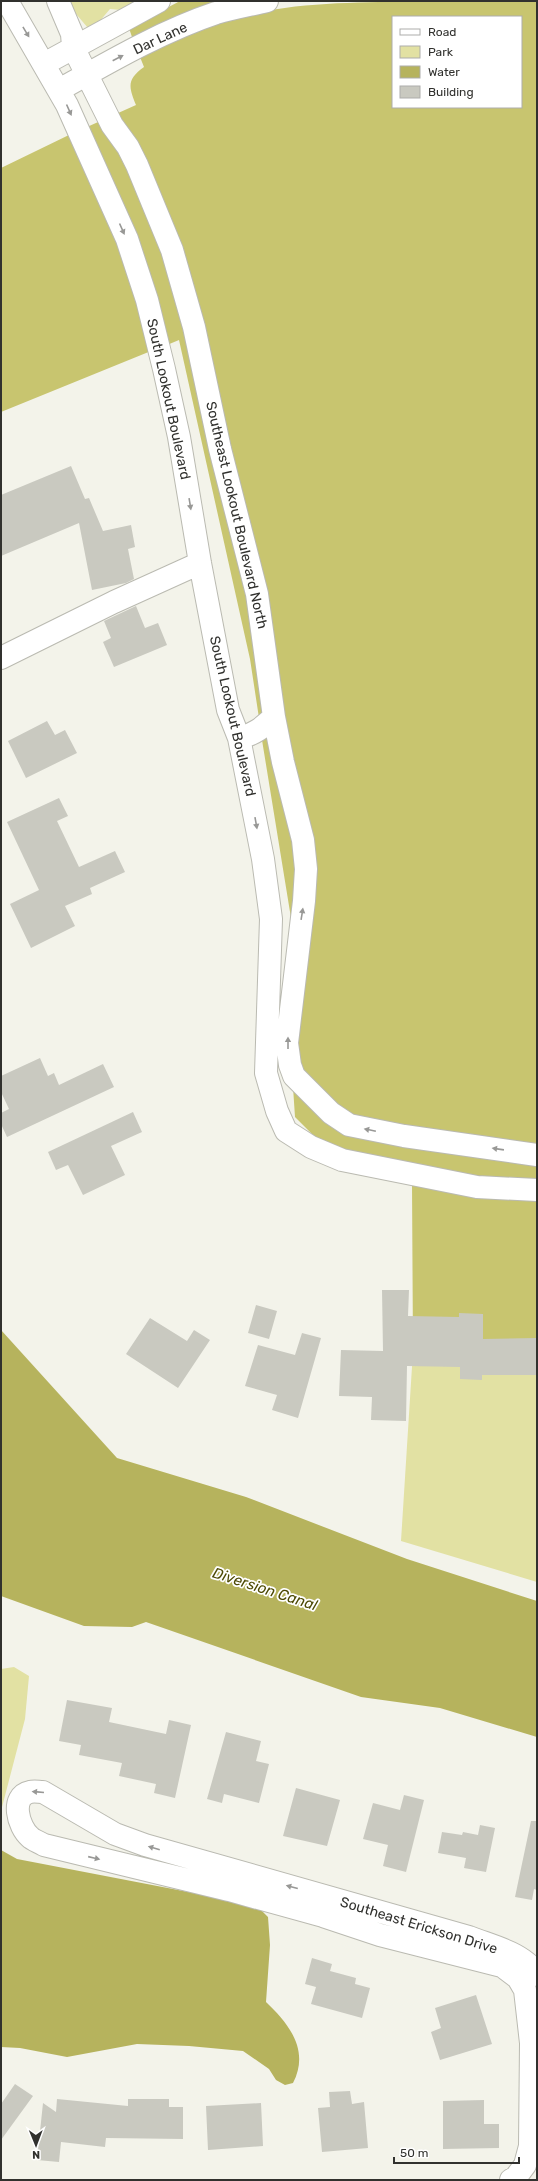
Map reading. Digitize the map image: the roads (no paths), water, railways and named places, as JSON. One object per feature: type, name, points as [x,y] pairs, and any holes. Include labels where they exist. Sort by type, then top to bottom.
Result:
[{"type":"street","points":[[7,1],[44,64],[73,46],[160,1]]},
{"type":"street","name":"Southeast Lookout Boulevard North","points":[[58,1],[72,34],[73,46],[112,125],[128,147],[140,170],[172,250],[184,288],[208,385],[220,449],[257,594],[274,717],[283,762],[303,840],[306,869],[304,901],[287,1043],[290,1065],[294,1076]]},
{"type":"street","name":"Dar Lane","points":[[59,90],[87,74],[154,41],[217,13],[267,1]]},
{"type":"street","points":[[135,13],[154,41]]},
{"type":"street","name":"South Lookout Boulevard","points":[[44,64],[59,90],[127,239],[147,300],[179,437],[200,563],[228,710],[239,738],[260,843],[271,919],[266,1073],[277,1111],[286,1131],[311,1147],[342,1160],[477,1188],[537,1190]]},
{"type":"street","points":[[1,658],[114,602],[200,563]]},
{"type":"street","points":[[239,738],[248,736],[260,730],[274,717]]},
{"type":"street","points":[[269,1084],[294,1076],[331,1113],[349,1125],[404,1136],[537,1155]]},
{"type":"street","name":"Southeast Erickson Drive","points":[[319,1905],[115,1834],[43,1792],[30,1792],[23,1796],[17,1808],[22,1828],[30,1838],[44,1845],[168,1874],[469,1938],[510,1962],[533,1968],[537,1975]]},
{"type":"street","points":[[168,1874],[175,1854]]},
{"type":"street","name":"Southeast Erickson Drive","points":[[510,1962],[525,1990],[534,2076],[530,2146],[525,2165],[511,2180]]},
{"type":"water","name":"Diversion Canal","points":[[1,1330],[117,1458],[246,1497],[407,1559],[537,1601],[537,1737],[440,1708],[361,1697],[146,1622],[132,1627],[84,1626],[1,1596]]},
{"type":"water","points":[[1,1850],[17,1859],[256,1905],[268,1917],[270,1945],[266,2002],[289,2029],[298,2049],[298,2071],[293,2083],[285,2085],[276,2080],[269,2069],[243,2051],[189,2046],[137,2044],[67,2057],[20,2048],[1,2047]]}]
